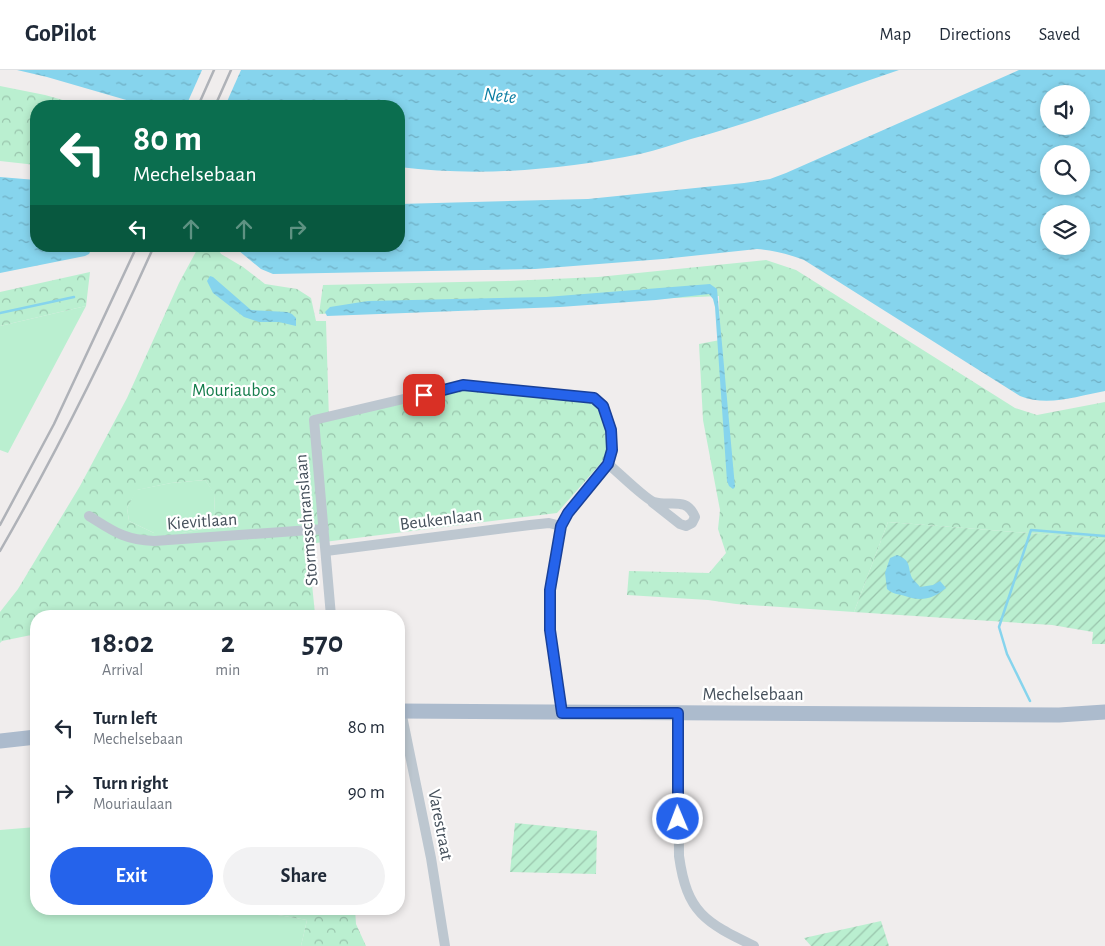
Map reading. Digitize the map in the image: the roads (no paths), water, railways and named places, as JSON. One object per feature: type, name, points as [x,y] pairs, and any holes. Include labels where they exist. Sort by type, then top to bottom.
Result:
[{"type":"main road","name":"Mechelsebaan","points":[[405,712],[1059,715],[1105,712]]},
{"type":"main road","points":[[0,741],[30,738]]},
{"type":"street","name":"Stormsschranslaan","points":[[331,610],[314,420],[463,385],[594,398],[603,406],[611,430],[612,450],[608,464]]},
{"type":"street","points":[[562,713],[550,630],[550,590],[561,526],[568,513],[608,464],[652,502]]},
{"type":"street","points":[[549,523],[568,513]]},
{"type":"street","name":"Kievitlaan","points":[[88,516],[121,536],[136,541],[191,539],[324,529]]},
{"type":"street","name":"Beukenlaan","points":[[326,551],[549,523],[561,526]]},
{"type":"street","points":[[678,713],[679,846],[682,877],[688,896],[700,914],[726,932],[754,946]]},
{"type":"street","name":"Varestraat","points":[[405,736],[431,858],[444,946]]},
{"type":"water","name":"Nete","points":[[17,70],[899,70],[743,123],[640,154],[550,168],[489,172],[405,168],[405,100],[126,100]]},
{"type":"water","points":[[1019,70],[1105,70],[1105,391],[1052,401],[1041,401],[1020,396],[804,260],[769,250],[757,249],[663,259],[535,269],[273,274],[261,269],[240,252],[405,252],[405,204],[588,199],[770,179],[786,173]]},
{"type":"water","points":[[0,177],[30,180],[30,252],[90,252],[85,256],[0,273]]},
{"type":"water","points":[[210,276],[251,310],[287,312],[296,318],[296,326],[279,322],[259,322],[244,317],[213,293],[207,281]]},
{"type":"water","points":[[710,284],[717,289],[735,487],[733,489],[727,481],[715,307],[713,299],[709,294],[560,307],[327,316],[325,312],[330,307],[368,301],[546,297]]},
{"type":"water","points":[[897,555],[905,559],[912,578],[920,587],[933,585],[940,581],[946,588],[932,597],[922,599],[911,598],[889,591],[887,589],[885,573],[890,558]]},
{"type":"waterway","points":[[0,313],[74,297]]},
{"type":"waterway","points":[[1030,701],[1007,654],[999,627],[1031,530],[1105,536]]},
{"type":"railway","points":[[201,100],[214,70]]},
{"type":"railway","points":[[218,100],[231,70]]},
{"type":"railway","points":[[0,525],[54,424],[134,252]]},
{"type":"railway","points":[[0,551],[81,401],[151,252]]},
{"type":"park label","name":"Mouriaubos","points":[[234,391]]}]
